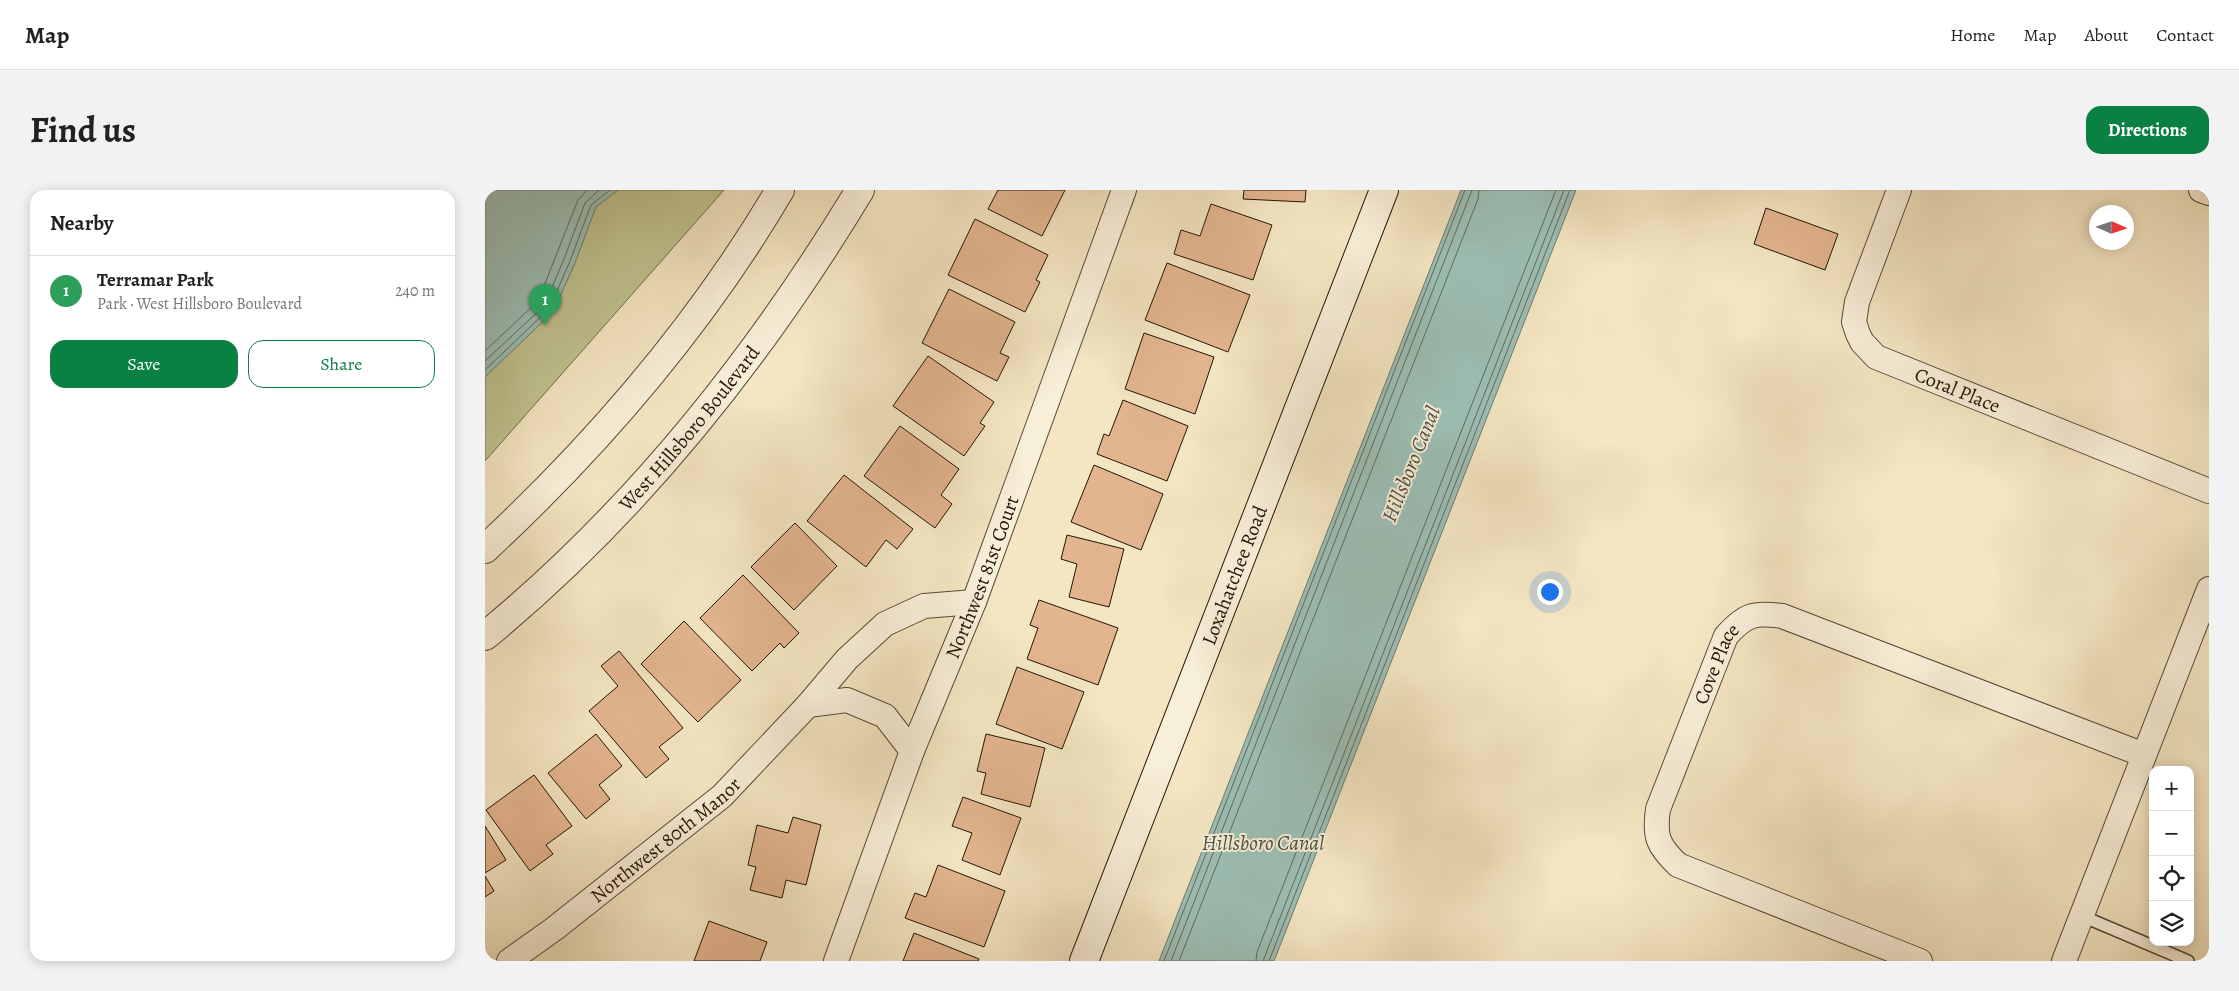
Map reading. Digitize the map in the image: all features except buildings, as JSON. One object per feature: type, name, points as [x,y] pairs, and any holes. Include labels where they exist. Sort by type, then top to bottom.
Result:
[{"type":"street","points":[[485,549],[584,451],[648,378],[714,291],[781,190]]},
{"type":"street","name":"West Hillsboro Boulevard","points":[[485,636],[578,553],[682,441],[773,323],[830,239],[860,190]]},
{"type":"street","name":"Northwest 81st Court","points":[[836,961],[912,751],[974,602],[1124,190]]},
{"type":"street","name":"Loxahatchee Road","points":[[1084,961],[1384,190]]},
{"type":"street","name":"Coral Place","points":[[1899,190],[1857,302],[1854,322],[1862,342],[1876,357],[2209,491]]},
{"type":"street","points":[[2201,190],[2209,193]]},
{"type":"street","points":[[2064,961],[2209,589]]},
{"type":"street","name":"Northwest 80th Manor","points":[[509,961],[554,929],[721,796],[808,705],[847,659],[885,624],[925,606],[974,602]]},
{"type":"street","name":"Cove Place","points":[[1921,961],[1678,865],[1662,850],[1655,830],[1658,809],[1726,636],[1740,621],[1761,613],[1782,616],[2144,755]]},
{"type":"street","points":[[808,705],[847,700],[885,716],[912,751]]},
{"type":"lane","points":[[2082,916],[2188,961]]},
{"type":"green space","points":[[485,190],[724,190],[485,461]]},
{"type":"water","points":[[485,190],[618,190],[596,207],[575,263],[553,312],[485,377]]},
{"type":"water","name":"Hillsboro Canal","points":[[1461,190],[1576,190],[1274,961],[1159,961]]},
{"type":"place","name":"Terramar Park","points":[[545,325]]}]
